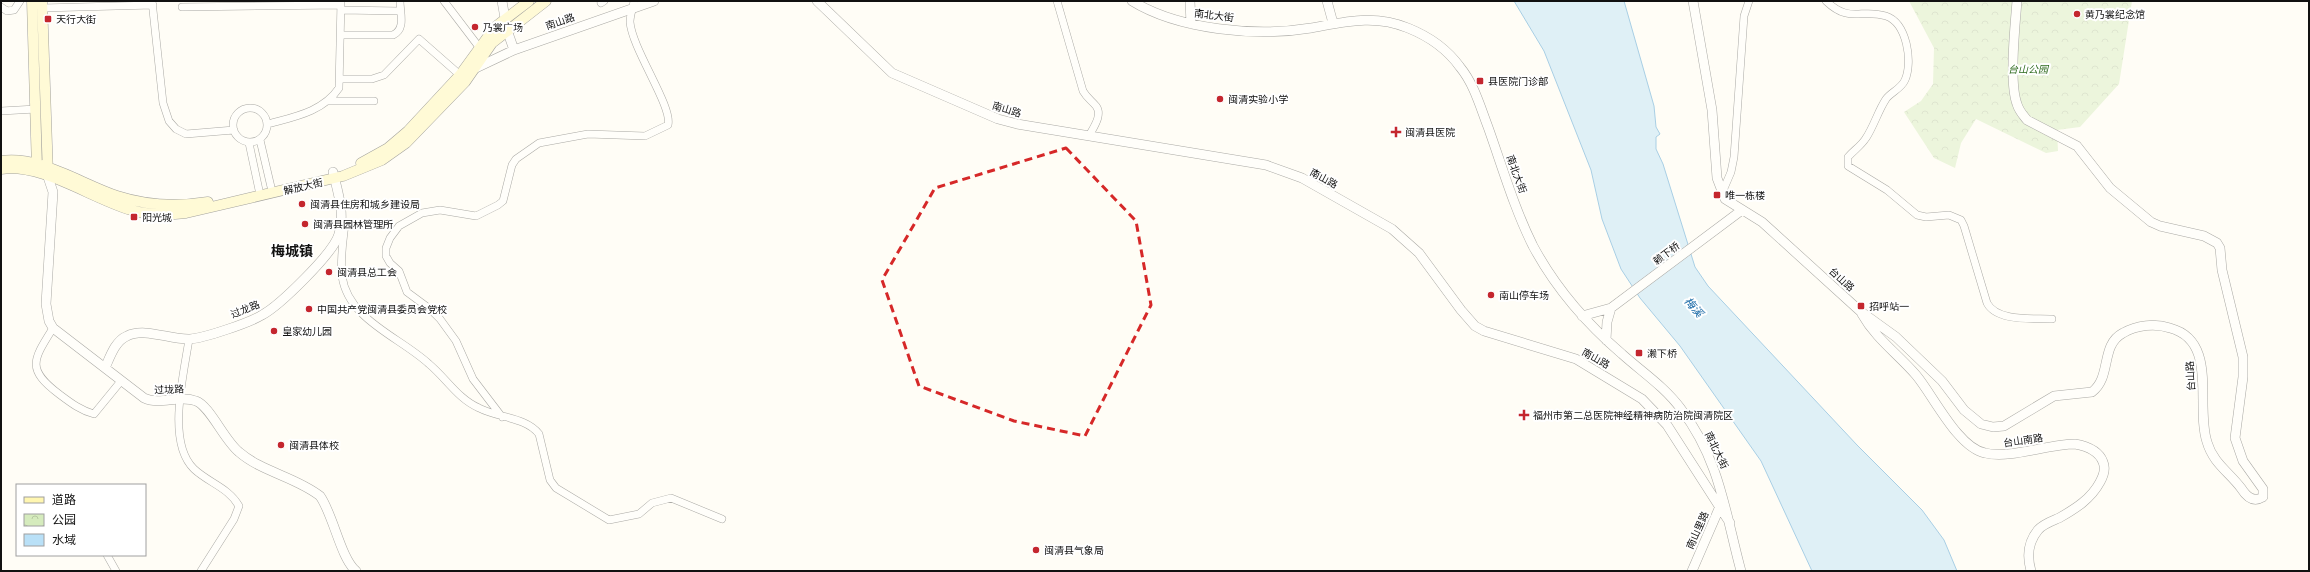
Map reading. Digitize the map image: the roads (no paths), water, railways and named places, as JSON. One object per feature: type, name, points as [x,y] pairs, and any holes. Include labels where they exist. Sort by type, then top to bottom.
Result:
[{"type":"main road","name":"解放大街","points":[[49,173],[140,203],[163,206],[200,203],[334,175],[359,164],[388,148],[408,131],[460,75],[480,47],[504,18],[529,1]]},
{"type":"main road","name":"解放大街","points":[[1,162],[24,160],[37,168],[131,210],[161,214],[186,213],[373,165],[399,149],[465,82],[492,43],[546,1]]},
{"type":"main road","points":[[37,4],[37,168]]},
{"type":"main road","points":[[37,4],[49,173]]},
{"type":"main road","name":"解放大街","points":[[1,169],[18,167],[37,168]]},
{"type":"street","points":[[341,35],[393,35],[401,29],[400,1]]},
{"type":"street","points":[[444,1],[480,47]]},
{"type":"street","points":[[502,1],[504,18],[514,50]]},
{"type":"street","name":"南山路","points":[[476,68],[514,50],[633,4],[654,1]]},
{"type":"street","name":"南山路","points":[[816,1],[880,63],[898,76],[1003,121],[1252,162],[1278,169],[1302,178],[1375,218],[1400,234],[1419,253],[1461,310],[1475,326],[1492,336],[1559,352],[1576,359],[1642,399],[1667,425],[1730,523]]},
{"type":"street","points":[[1058,1],[1083,91],[1086,97],[1097,107],[1098,112],[1089,136]]},
{"type":"street","name":"南北大街","points":[[1132,1],[1161,16],[1191,24],[1266,31],[1311,28],[1333,23],[1366,19],[1398,24],[1424,36],[1454,59],[1466,75],[1478,98],[1519,211],[1534,246],[1582,316],[1606,340],[1658,384],[1681,408],[1693,426],[1716,471],[1741,571]]},
{"type":"street","points":[[1190,1],[1191,24]]},
{"type":"street","points":[[1327,1],[1333,23]]},
{"type":"street","points":[[1693,1],[1712,110],[1717,178],[1722,193]]},
{"type":"street","points":[[1722,193],[1731,172],[1734,157],[1744,16],[1749,1]]},
{"type":"street","points":[[1826,1],[1840,12],[1856,15],[1882,15],[1891,18],[1902,34],[1907,45],[1908,68],[1906,79],[1898,89],[1887,98],[1866,138],[1848,158],[1848,166],[1886,190],[1917,215],[1926,217],[1943,214],[1961,220],[1987,303],[1992,311],[2018,317],[2052,319]]},
{"type":"street","name":"台山路","points":[[1722,193],[1725,199],[1766,225],[1860,311],[1896,337],[1942,381],[1973,419],[1981,424],[1999,427],[2019,419],[2054,396],[2086,394],[2096,388],[2104,376],[2111,344],[2123,332],[2151,326],[2167,327],[2182,332],[2193,340],[2201,360],[2203,420],[2207,442],[2212,456],[2245,494],[2254,500],[2263,497],[2263,489],[2243,461],[2236,438],[2243,377],[2243,357],[2222,270],[2220,248],[2217,243],[2204,236],[2160,226],[2151,222],[2110,188],[2077,146],[2027,120],[2021,114],[2014,96],[2014,43],[2017,1]]},
{"type":"street","points":[[1,7],[11,11],[19,4],[153,3],[163,103],[169,121],[176,129],[186,134],[234,130]]},
{"type":"street","points":[[502,417],[473,379],[456,341],[440,319],[430,309],[406,292],[400,271],[390,263],[386,256],[386,248],[400,226],[422,213],[440,210],[476,216],[498,205],[503,201],[512,165],[516,159],[539,143],[588,134],[645,136],[668,125],[666,111],[636,45],[631,28],[633,4]]},
{"type":"street","points":[[182,7],[341,6],[400,11]]},
{"type":"street","points":[[268,124],[308,113],[328,101],[339,88],[341,6]]},
{"type":"street","points":[[340,79],[372,79],[384,75],[419,39],[460,75]]},
{"type":"street","points":[[328,101],[374,101]]},
{"type":"street","points":[[251,108],[261,112],[268,124],[267,131],[260,140],[249,142],[239,138],[234,130],[236,116],[245,109],[251,108]]},
{"type":"street","points":[[1,111],[36,109]]},
{"type":"street","points":[[260,140],[271,187]]},
{"type":"street","points":[[249,142],[259,190]]},
{"type":"street","points":[[49,173],[53,192],[46,304],[49,321],[53,328],[38,353],[37,372],[46,384],[79,410],[94,414],[121,380]]},
{"type":"street","name":"过龙路","points":[[105,368],[119,341],[133,333],[188,339],[258,318],[274,306],[332,248],[339,235],[342,210],[334,175]]},
{"type":"street","points":[[342,210],[344,224],[342,277],[348,295],[357,310],[398,342],[428,362],[472,405],[502,417],[522,421],[535,429],[539,434],[552,484],[604,518],[617,520],[639,514],[652,503],[671,498],[722,519]]},
{"type":"street","name":"赖下桥","points":[[1614,306],[1742,210]]},
{"type":"street","points":[[1582,316],[1614,306]]},
{"type":"street","points":[[1606,340],[1606,322],[1614,306]]},
{"type":"street","name":"台山南路","points":[[1860,311],[1877,337],[1916,375],[1950,423],[1977,450],[1991,454],[2076,444],[2088,448],[2101,458],[2105,469],[2104,474],[2092,494],[2075,508],[2046,524],[2035,534],[2028,554],[2031,571]]},
{"type":"street","name":"过垅路","points":[[53,328],[151,401],[192,399],[202,405],[231,445],[244,457],[320,496],[349,562],[356,571]]},
{"type":"street","points":[[188,339],[178,438],[189,463],[198,472],[229,493],[239,506],[234,518],[201,571]]},
{"type":"street","name":"南山里路","points":[[1692,571],[1724,499]]},
{"type":"street","points":[[108,556],[116,571]]},
{"type":"water","name":"梅溪","points":[[1514,1],[1624,1],[1654,106],[1656,127],[1660,134],[1656,137],[1656,149],[1663,164],[1695,267],[1708,286],[1857,445],[1922,510],[1944,540],[1957,571],[1812,571],[1761,461],[1680,346],[1640,298],[1621,269],[1602,219],[1591,170],[1544,51]]},
{"type":"place","name":"黄乃裳纪念馆","points":[[2077,14]]},
{"type":"place","name":"天行大街","points":[[48,19]]},
{"type":"place","name":"乃裳广场","points":[[475,27]]},
{"type":"place","name":"县医院门诊部","points":[[1480,81]]},
{"type":"place","name":"闽清实验小学","points":[[1220,99]]},
{"type":"place","name":"闽清县医院","points":[[1396,132]]},
{"type":"place","name":"唯一栋楼","points":[[1717,195]]},
{"type":"place","name":"闽清县住房和城乡建设局","points":[[302,204]]},
{"type":"place","name":"阳光城","points":[[134,217]]},
{"type":"place","name":"闽清县园林管理所","points":[[305,224]]},
{"type":"place","name":"闽清县总工会","points":[[329,272]]},
{"type":"place","name":"南山停车场","points":[[1491,295]]},
{"type":"place","name":"招呼站一","points":[[1861,306]]},
{"type":"place","name":"中国共产党闽清县委员会党校","points":[[309,309]]},
{"type":"place","name":"皇家幼儿园","points":[[274,331]]},
{"type":"place","name":"濑下桥","points":[[1639,353]]},
{"type":"place","name":"福州市第二总医院神经精神病防治院闽清院区","points":[[1524,415]]},
{"type":"place","name":"闽清县体校","points":[[281,445]]},
{"type":"place","name":"闽清县气象局","points":[[1036,550]]},
{"type":"district","name":"梅城镇","points":[[292,251]]},
{"type":"park label","name":"台山公园","points":[[2028,69]]}]
